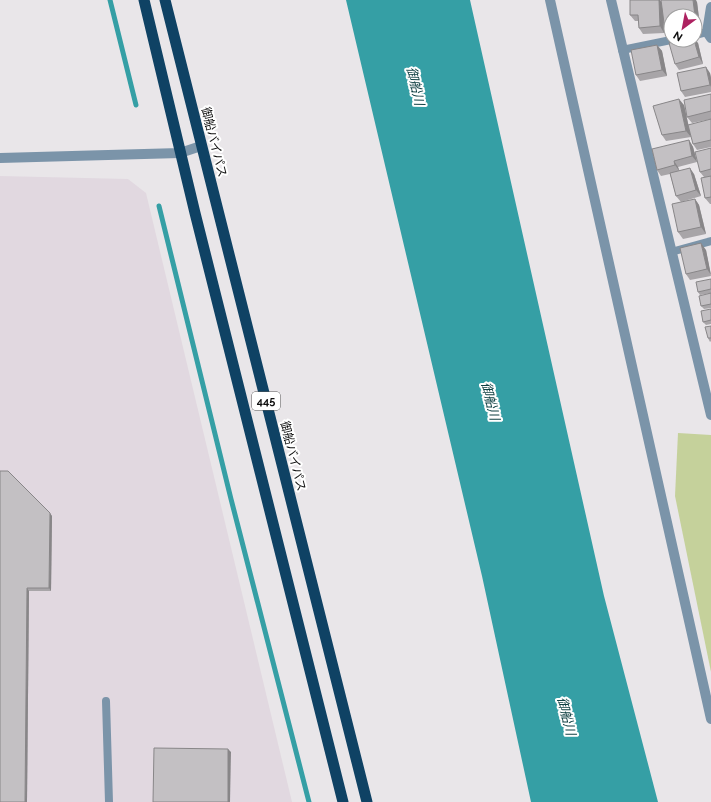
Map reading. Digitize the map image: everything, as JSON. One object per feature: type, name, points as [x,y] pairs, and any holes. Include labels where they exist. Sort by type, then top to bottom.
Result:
[{"type":"highway","name":"445","points":[[144,0],[180,153],[343,802]]},
{"type":"highway","name":"御船バイパス","points":[[165,0],[367,802]]},
{"type":"street","points":[[550,0],[711,719]]},
{"type":"street","points":[[611,0],[711,415]]},
{"type":"street","points":[[709,35],[711,7]]},
{"type":"street","points":[[0,158],[180,153],[201,146]]},
{"type":"lane","points":[[622,50],[663,42]]},
{"type":"lane","points":[[671,252],[711,240]]},
{"type":"lane","points":[[106,701],[109,802]]},
{"type":"shaded area","points":[[0,176],[128,179],[146,193],[292,802],[0,802]]},
{"type":"green space","points":[[678,433],[711,435],[711,672],[675,496]]},
{"type":"water","name":"御船川","points":[[346,0],[470,0],[604,596],[658,802],[531,802],[482,576]]},
{"type":"building","points":[[630,0],[659,0],[660,26],[639,28],[638,15],[630,15]]},
{"type":"building","points":[[661,0],[693,0],[694,8],[663,8],[663,15]]},
{"type":"building","points":[[657,45],[662,70],[636,75],[631,50]]},
{"type":"building","points":[[670,48],[696,48],[699,57],[675,64]]},
{"type":"building","points":[[706,67],[710,85],[681,91],[677,73]]},
{"type":"building","points":[[711,94],[711,111],[687,117],[684,100]]},
{"type":"building","points":[[679,99],[686,131],[662,135],[653,106]]},
{"type":"building","points":[[711,119],[711,140],[693,144],[688,125]]},
{"type":"building","points":[[689,140],[692,156],[674,161],[675,165],[657,170],[652,149]]},
{"type":"building","points":[[711,148],[711,169],[700,172],[695,152]]},
{"type":"building","points":[[690,168],[696,190],[676,196],[670,173]]},
{"type":"building","points":[[711,176],[711,197],[705,198],[701,178]]},
{"type":"building","points":[[695,199],[701,227],[678,232],[672,204]]},
{"type":"building","points":[[701,243],[707,269],[686,274],[680,248]]},
{"type":"building","points":[[711,279],[711,289],[698,292],[696,282]]},
{"type":"building","points":[[711,293],[711,304],[701,306],[699,296]]},
{"type":"building","points":[[711,309],[711,320],[703,322],[701,311]]},
{"type":"building","points":[[711,326],[711,338],[708,338],[705,327]]},
{"type":"building","points":[[0,471],[8,471],[50,513],[49,588],[27,588],[25,802],[0,802]]},
{"type":"building","points":[[154,748],[228,749],[228,802],[153,802]]},
{"type":"waterway","points":[[110,0],[136,105]]},
{"type":"waterway","points":[[159,206],[231,499],[309,802]]}]
